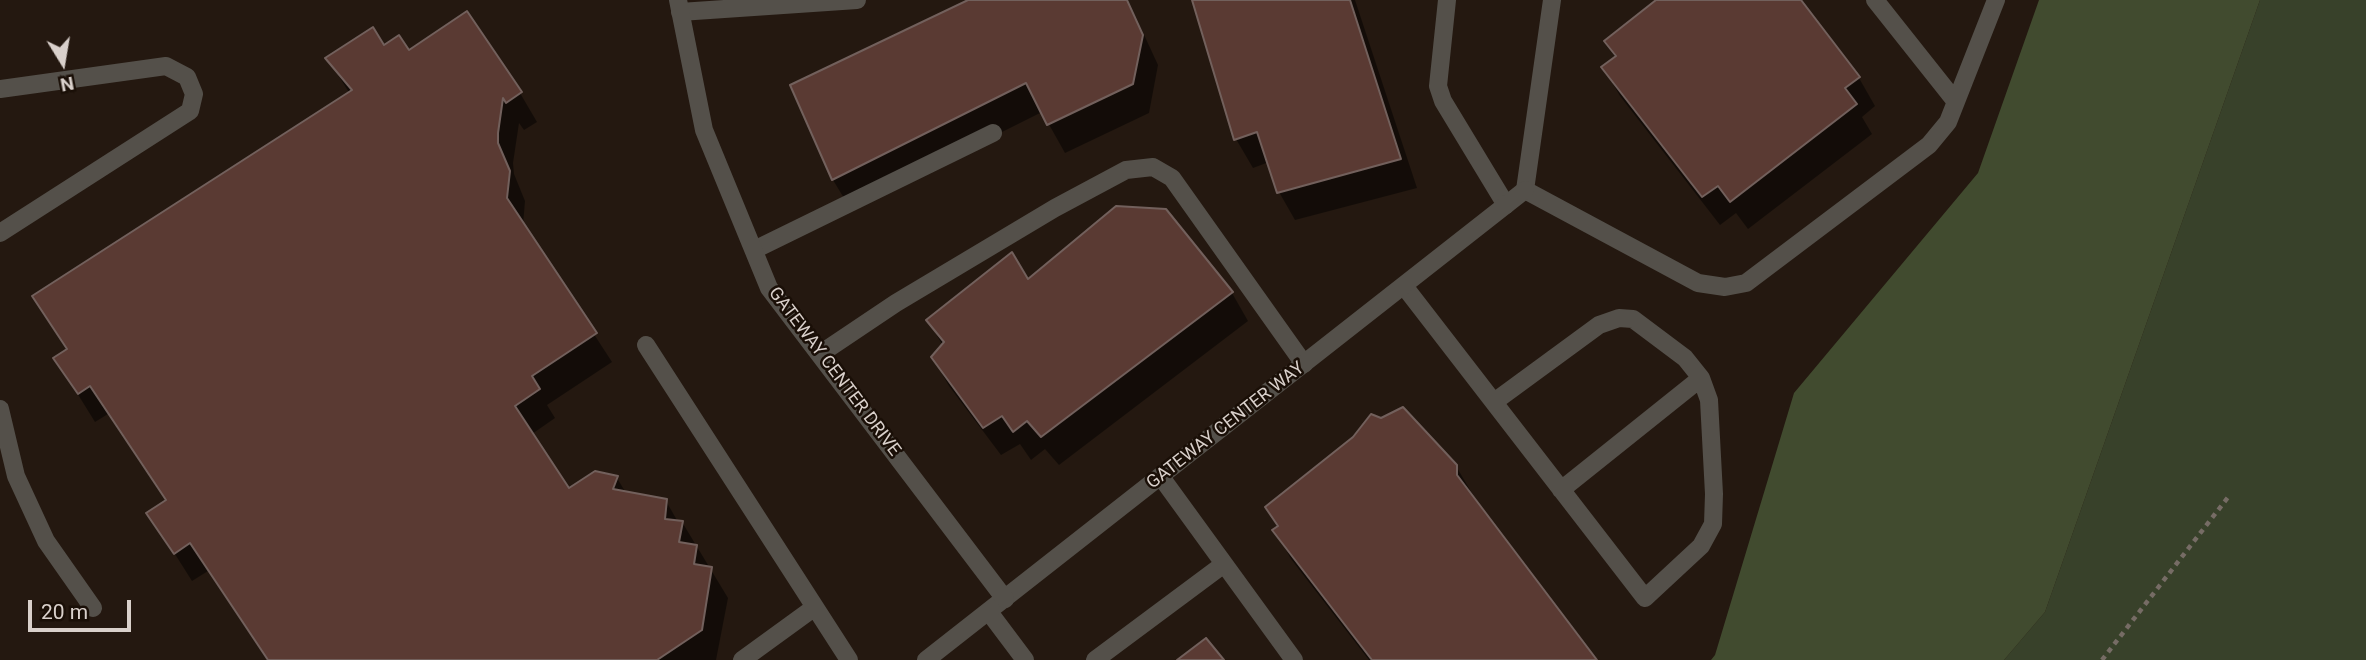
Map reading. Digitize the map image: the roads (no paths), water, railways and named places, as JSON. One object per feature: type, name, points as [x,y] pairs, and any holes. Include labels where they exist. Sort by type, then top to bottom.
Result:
[{"type":"street","points":[[679,6],[858,0]]},
{"type":"street","points":[[1447,0],[1438,86],[1443,101],[1506,205]]},
{"type":"street","points":[[1552,0],[1525,190],[1698,283],[1726,287],[1746,283],[1929,145],[1948,122],[1991,3]]},
{"type":"street","points":[[1875,0],[1956,102]]},
{"type":"street","name":"GATEWAY CENTER DRIVE","points":[[679,6],[705,130],[769,288],[1005,598]]},
{"type":"street","points":[[0,89],[166,66],[187,77],[194,94],[190,111],[0,233]]},
{"type":"street","points":[[754,250],[993,134]]},
{"type":"street","points":[[820,354],[896,303],[1055,208],[1126,170],[1153,167],[1172,178],[1304,363]]},
{"type":"street","name":"GATEWAY CENTER WAY","points":[[926,660],[1525,190]]},
{"type":"street","points":[[1404,286],[1645,598],[1701,546],[1713,524],[1709,400],[1702,378],[1685,358],[1633,319],[1619,317],[1600,325],[1494,402]]},
{"type":"street","points":[[646,345],[849,660]]},
{"type":"street","points":[[1561,490],[1702,378]]},
{"type":"street","points":[[0,409],[16,476],[46,541],[93,608]]},
{"type":"street","points":[[1161,477],[1294,660]]},
{"type":"street","points":[[1096,660],[1224,564]]},
{"type":"street","points":[[742,660],[815,607]]},
{"type":"street","points":[[989,612],[1025,660]]}]
